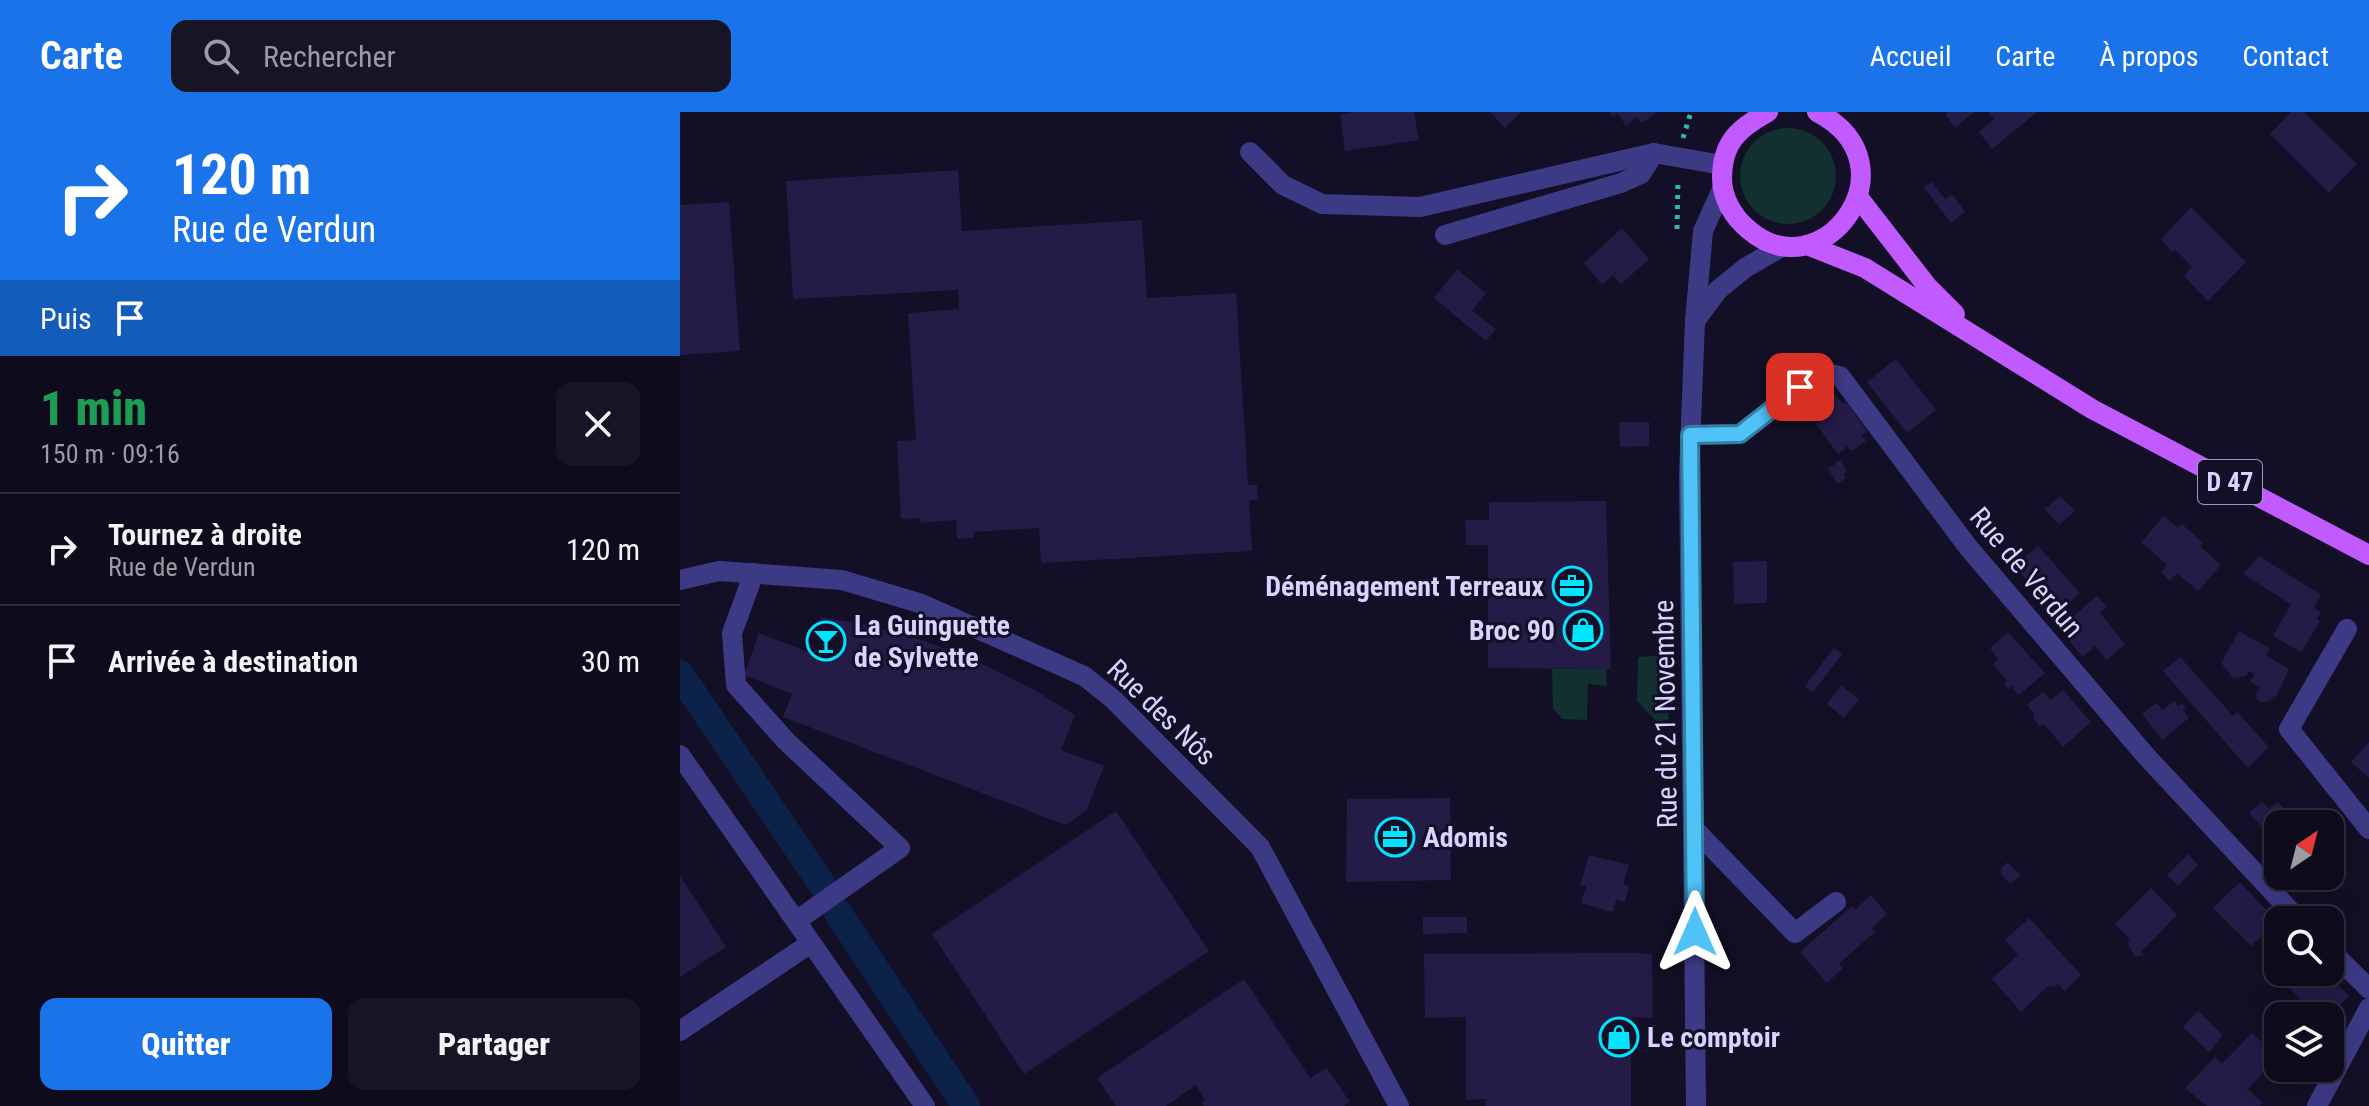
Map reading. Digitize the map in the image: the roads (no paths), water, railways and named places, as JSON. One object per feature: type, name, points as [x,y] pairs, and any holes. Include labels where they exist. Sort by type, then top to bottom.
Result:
[{"type":"main road","points":[[1768,112],[1743,119],[1722,165],[1722,189],[1735,219],[1758,238],[1783,246],[1807,245],[1835,232],[1848,219],[1858,197],[1861,176],[1857,152],[1841,127],[1818,112]]},
{"type":"main road","name":"D 47","points":[[1858,197],[1927,286],[1981,339]]},
{"type":"main road","name":"D 47","points":[[1807,245],[1865,268],[2092,409],[2369,555]]},
{"type":"street","points":[[1250,152],[1283,185],[1322,204],[1420,207],[1654,153],[1722,165]]},
{"type":"street","points":[[1445,235],[1621,183],[1641,174],[1654,153]]},
{"type":"street","name":"Rue du 21 Novembre","points":[[1696,1106],[1690,435],[1703,231],[1722,189]]},
{"type":"street","points":[[1695,321],[1718,290],[1745,268],[1783,246]]},
{"type":"street","name":"Rue de Verdun","points":[[1690,435],[1740,434],[1820,372],[1840,376],[1968,547],[2146,756],[2286,906]]},
{"type":"street","name":"Rue des Nôs","points":[[680,580],[719,571],[842,580],[919,603],[1084,676],[1103,691],[1260,847],[1399,1106]]},
{"type":"street","points":[[754,573],[732,633],[736,685],[786,741],[900,848],[796,921]]},
{"type":"street","points":[[2347,629],[2289,729],[2369,829]]},
{"type":"street","points":[[680,755],[925,1106]]},
{"type":"street","points":[[1695,830],[1795,933],[1836,902]]},
{"type":"street","points":[[680,1031],[811,943]]},
{"type":"street","points":[[2344,964],[2369,989]]},
{"type":"street","points":[[2317,1106],[2369,1008]]},
{"type":"waterway","points":[[680,674],[821,883]]},
{"type":"waterway","points":[[838,913],[966,1106]]},
{"type":"place","name":"Déménagement Terreaux","points":[[1572,586]]},
{"type":"place","name":"Broc 90","points":[[1583,630]]},
{"type":"place","name":"La Guinguette de Sylvette","points":[[826,641]]},
{"type":"place","name":"Adomis","points":[[1395,837]]},
{"type":"place","name":"Le comptoir","points":[[1619,1037]]}]
